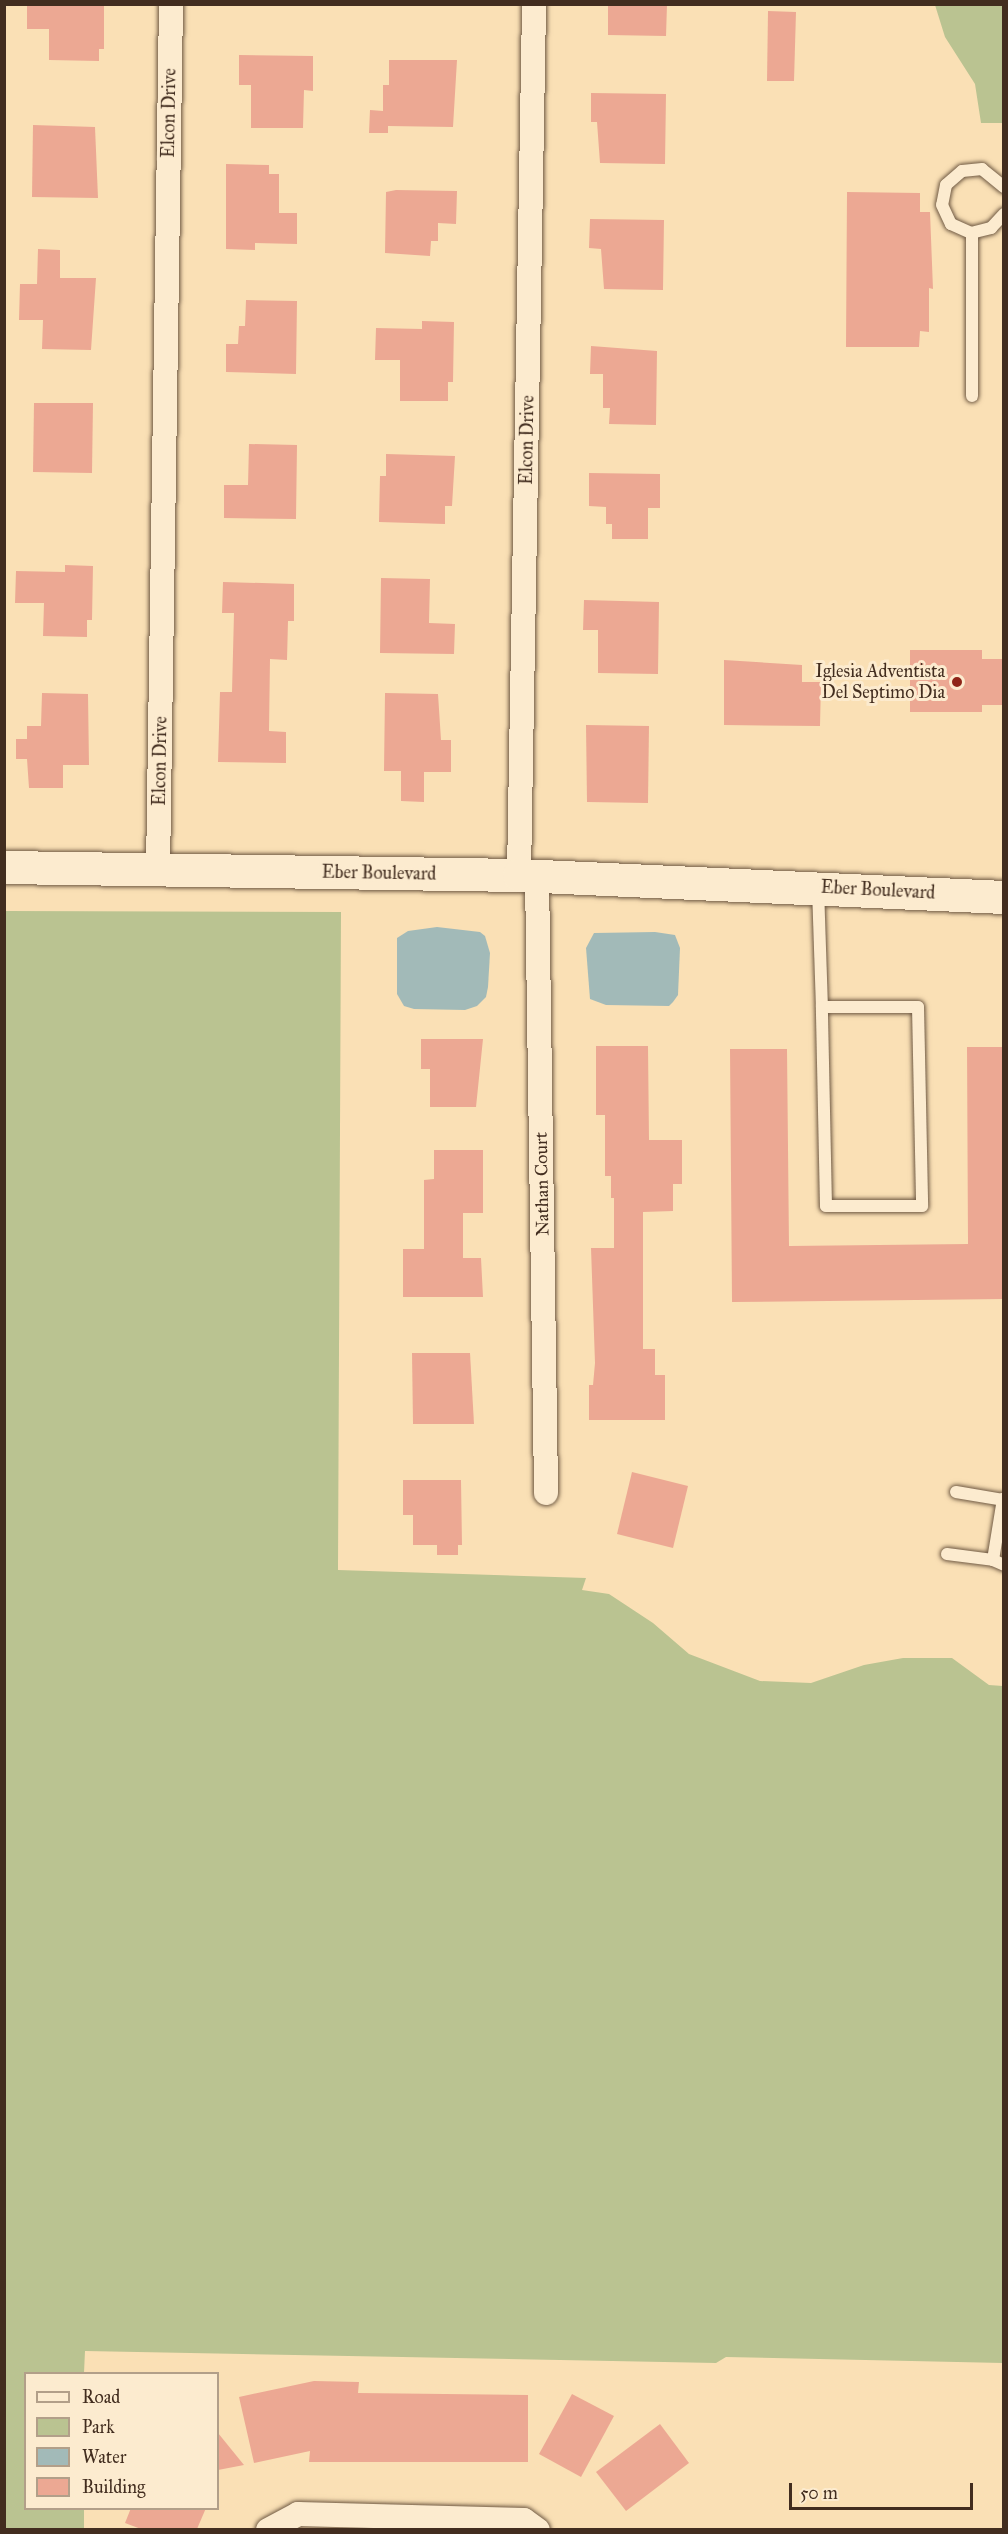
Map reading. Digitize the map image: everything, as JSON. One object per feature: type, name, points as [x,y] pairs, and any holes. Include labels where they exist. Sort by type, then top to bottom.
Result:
[{"type":"street","name":"Elcon Drive","points":[[159,870],[171,4]]},
{"type":"street","name":"Elcon Drive","points":[[528,876],[534,4]]},
{"type":"street","name":"Eber Boulevard","points":[[4,867],[528,876],[753,884],[1004,897]]},
{"type":"street","name":"Nathan Court","points":[[528,876],[546,1492]]},
{"type":"street","name":"Eber Boulevard","points":[[753,884],[1004,880]]},
{"type":"street","points":[[268,2529],[298,2514],[524,2520],[538,2529]]},
{"type":"lane","points":[[1002,182],[982,169],[972,168],[952,177],[946,185],[942,205],[945,215],[960,230],[972,233],[991,228],[1004,214]]},
{"type":"lane","points":[[972,233],[972,396]]},
{"type":"lane","points":[[818,887],[826,1206],[922,1206],[918,1007],[822,1007]]},
{"type":"lane","points":[[947,1554],[998,1563],[1003,1499],[956,1492]]},
{"type":"green space","points":[[935,5],[1003,5],[1003,123],[981,123],[975,84],[945,37]]},
{"type":"green space","points":[[5,911],[341,912],[338,1570],[586,1578],[582,1590],[609,1594],[653,1623],[689,1654],[760,1681],[811,1683],[864,1665],[903,1658],[952,1658],[989,1685],[1003,1686],[1003,2363],[726,2357],[716,2363],[85,2351],[84,2372],[24,2372],[24,2510],[84,2510],[84,2529],[5,2529]]},
{"type":"water","points":[[437,927],[480,932],[485,936],[490,953],[488,987],[486,997],[477,1006],[465,1010],[414,1009],[404,1006],[397,994],[397,938],[408,931]]},
{"type":"water","points":[[655,932],[675,935],[680,948],[678,995],[673,1002],[669,1006],[606,1005],[590,999],[586,948],[594,933]]},
{"type":"building","points":[[27,4],[104,4],[104,49],[99,49],[99,61],[49,60],[49,29],[27,29]]},
{"type":"building","points":[[608,4],[667,4],[666,36],[608,35]]},
{"type":"building","points":[[768,11],[796,12],[794,81],[767,81]]},
{"type":"building","points":[[239,55],[313,56],[313,91],[304,90],[303,128],[251,128],[251,85],[239,85]]},
{"type":"building","points":[[389,60],[457,60],[453,127],[388,126],[388,133],[369,133],[370,110],[383,111],[383,85],[389,85]]},
{"type":"building","points":[[591,93],[666,94],[665,164],[600,163],[597,122],[591,122]]},
{"type":"building","points":[[33,125],[95,127],[98,198],[32,197]]},
{"type":"building","points":[[226,164],[269,165],[269,174],[279,174],[279,213],[297,213],[297,244],[255,243],[255,250],[226,249]]},
{"type":"building","points":[[396,190],[457,191],[456,224],[438,223],[438,241],[431,241],[430,256],[385,253],[386,192]]},
{"type":"building","points":[[847,192],[920,193],[920,212],[930,212],[933,289],[929,288],[929,332],[920,331],[919,347],[846,347]]},
{"type":"building","points":[[590,219],[664,220],[663,290],[604,289],[601,249],[589,248]]},
{"type":"building","points":[[38,249],[60,250],[60,278],[96,278],[91,350],[42,349],[43,320],[19,320],[20,284],[37,284]]},
{"type":"building","points":[[246,300],[297,301],[296,374],[226,372],[226,344],[238,344],[239,326],[245,326]]},
{"type":"building","points":[[422,321],[454,322],[453,382],[448,382],[448,401],[400,401],[400,360],[375,360],[376,328],[422,329]]},
{"type":"building","points":[[591,346],[657,351],[656,425],[609,424],[610,408],[603,408],[603,374],[590,374]]},
{"type":"building","points":[[34,403],[93,403],[92,473],[33,472]]},
{"type":"building","points":[[249,444],[297,445],[296,519],[224,518],[224,485],[248,485]]},
{"type":"building","points":[[386,454],[455,456],[452,506],[445,506],[445,524],[379,522],[380,476],[386,476]]},
{"type":"building","points":[[589,473],[660,474],[660,508],[648,508],[648,539],[612,539],[612,524],[606,524],[606,507],[589,506]]},
{"type":"building","points":[[65,565],[93,566],[92,620],[87,620],[87,637],[43,636],[44,603],[15,603],[16,571],[65,572]]},
{"type":"building","points":[[381,578],[430,579],[429,623],[455,624],[454,654],[380,653]]},
{"type":"building","points":[[223,582],[294,584],[294,621],[288,621],[287,660],[270,659],[269,731],[286,732],[286,763],[218,762],[220,692],[232,692],[234,613],[222,613]]},
{"type":"building","points":[[584,600],[659,602],[658,674],[598,673],[598,630],[583,630]]},
{"type":"building","name":"Iglesia Adventista Del Septimo Dia","points":[[910,650],[982,650],[982,659],[1004,659],[1004,705],[982,705],[982,712],[910,712]]},
{"type":"building","points":[[724,660],[802,665],[802,682],[821,682],[820,726],[724,725]]},
{"type":"building","points":[[42,693],[88,694],[89,765],[63,765],[63,788],[29,788],[27,759],[16,759],[16,739],[27,739],[27,726],[41,726]]},
{"type":"building","points":[[385,693],[438,694],[441,740],[451,740],[451,772],[424,772],[424,802],[401,801],[401,771],[384,771]]},
{"type":"building","points":[[586,725],[649,726],[648,803],[587,802]]},
{"type":"building","points":[[421,1039],[483,1039],[476,1107],[430,1107],[430,1069],[421,1069]]},
{"type":"building","points":[[596,1046],[648,1046],[649,1140],[682,1140],[682,1184],[673,1184],[673,1211],[643,1212],[643,1349],[655,1349],[655,1375],[665,1375],[665,1420],[589,1420],[589,1385],[593,1385],[595,1363],[591,1248],[614,1248],[614,1198],[611,1198],[611,1176],[605,1176],[605,1115],[596,1115]]},
{"type":"building","points":[[967,1047],[1004,1047],[1004,1299],[732,1302],[730,1049],[787,1049],[789,1246],[968,1244]]},
{"type":"building","points":[[434,1150],[483,1150],[483,1213],[463,1213],[463,1258],[481,1258],[483,1297],[403,1297],[403,1249],[424,1249],[424,1180],[434,1179]]},
{"type":"building","points":[[412,1353],[470,1353],[474,1424],[413,1424]]},
{"type":"building","points":[[632,1472],[688,1486],[673,1548],[617,1534]]},
{"type":"building","points":[[403,1480],[461,1480],[462,1545],[458,1545],[458,1555],[437,1555],[437,1545],[413,1545],[413,1515],[403,1515]]},
{"type":"building","points":[[314,2381],[359,2382],[358,2393],[528,2395],[528,2462],[309,2462],[310,2451],[254,2463],[239,2397]]},
{"type":"building","points":[[572,2394],[614,2416],[581,2477],[539,2454]]},
{"type":"building","points":[[660,2424],[689,2463],[626,2511],[596,2472]]},
{"type":"building","points":[[219,2434],[244,2465],[219,2470]]},
{"type":"building","points":[[130,2510],[205,2510],[197,2529],[141,2529],[125,2523]]},
{"type":"place","name":"Iglesia Adventista Del Septimo Dia","points":[[957,682]]}]
